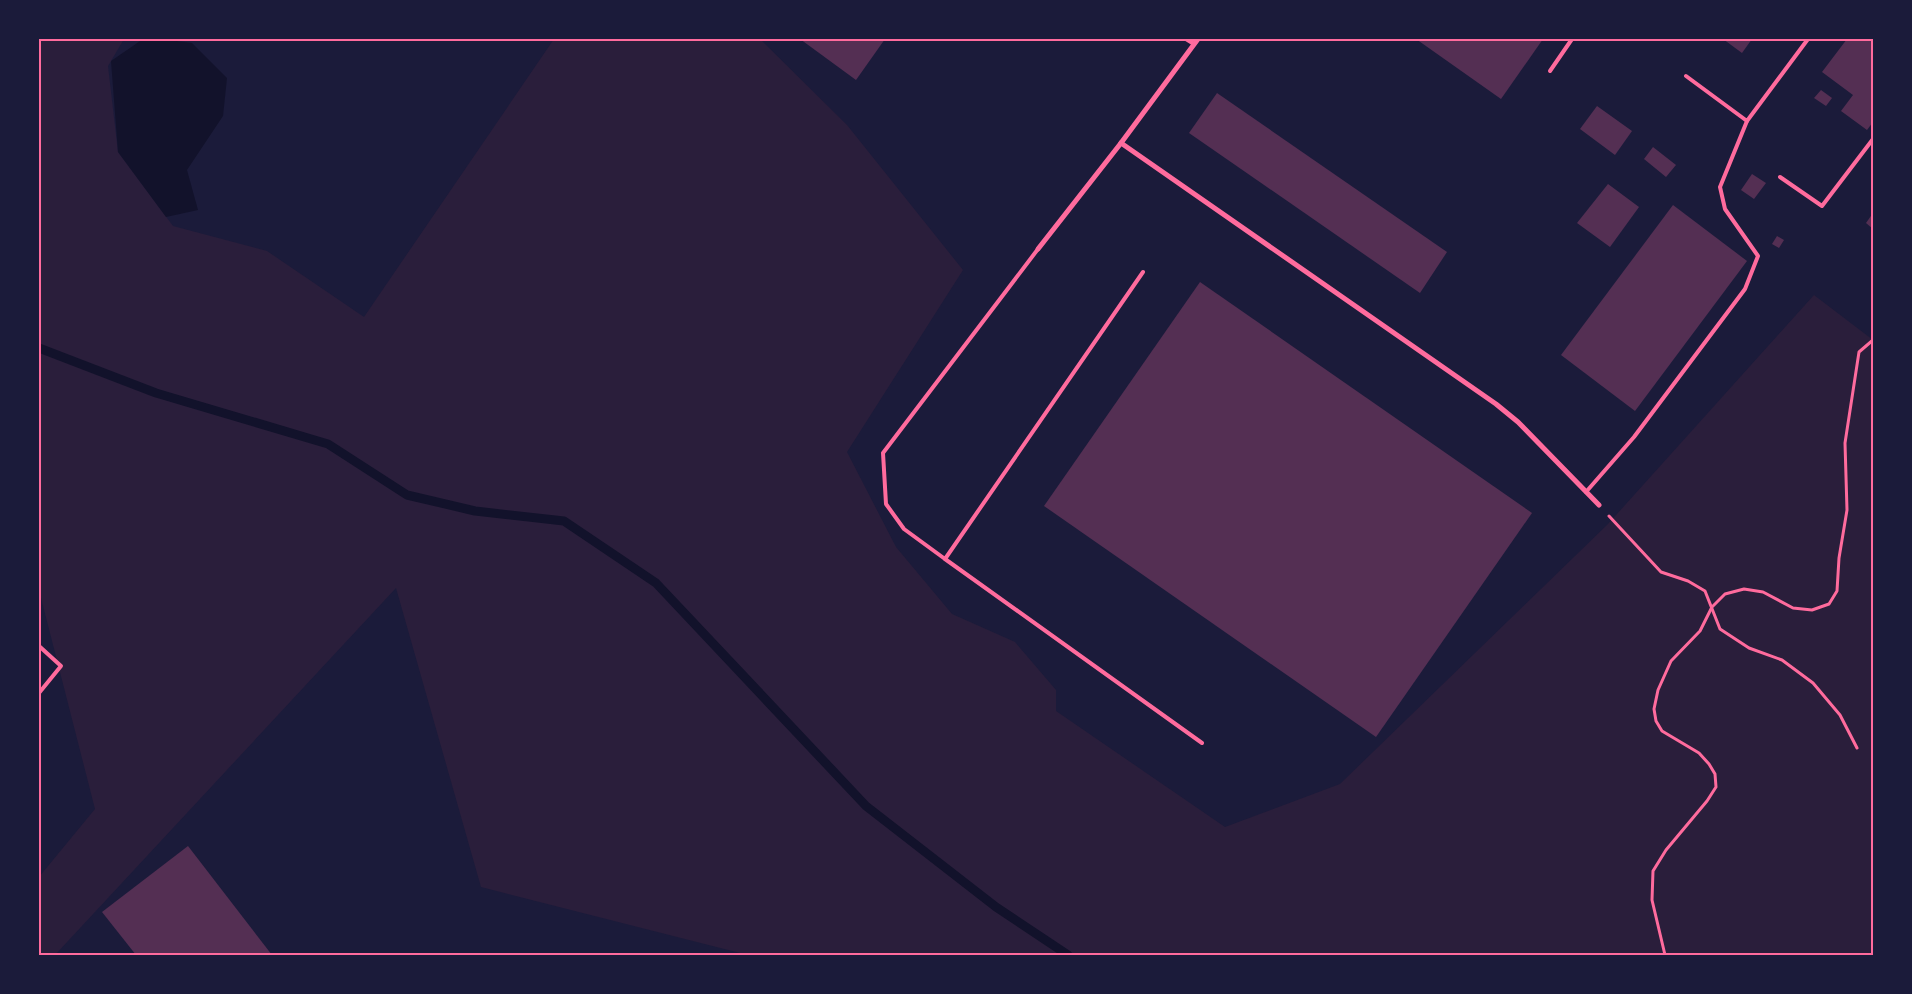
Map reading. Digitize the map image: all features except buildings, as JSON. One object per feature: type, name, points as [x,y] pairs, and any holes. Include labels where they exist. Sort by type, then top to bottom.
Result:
[{"type":"street","points":[[1038,249],[1121,143],[1198,39]]},
{"type":"street","points":[[1121,143],[1496,404],[1518,422],[1599,505]]},
{"type":"lane","points":[[1186,39],[1194,44]]},
{"type":"lane","points":[[1550,71],[1572,39]]},
{"type":"lane","points":[[1586,492],[1634,437],[1745,289],[1758,256],[1725,209],[1720,187],[1747,121],[1808,39]]},
{"type":"lane","points":[[1686,76],[1747,121]]},
{"type":"lane","points":[[1780,177],[1822,206],[1873,139]]},
{"type":"lane","points":[[1038,249],[882,453],[886,504],[904,529],[1202,743]]},
{"type":"lane","points":[[945,559],[1143,272]]},
{"type":"lane","points":[[39,646],[61,666],[39,694]]},
{"type":"path","points":[[1665,955],[1652,900],[1653,871],[1666,850],[1707,801],[1716,787],[1715,774],[1699,753],[1662,731],[1656,721],[1654,709],[1658,690],[1671,662],[1700,632],[1712,608],[1725,594],[1744,589],[1763,592],[1793,608],[1812,610],[1829,604],[1838,591],[1839,558],[1847,510],[1846,444],[1859,352],[1873,340]]},
{"type":"path","points":[[1599,505],[1662,572],[1688,581],[1705,592],[1720,629],[1749,648],[1782,660],[1813,683],[1840,716],[1857,748]]},
{"type":"shaded area","points":[[39,39],[124,39],[108,66],[118,152],[173,226],[267,251],[364,317],[554,39],[760,39],[847,125],[963,270],[847,452],[896,547],[952,614],[1015,642],[1056,690],[1056,711],[1225,827],[1340,784],[1608,524],[1814,295],[1873,340],[1873,955],[748,955],[481,887],[396,588],[55,955],[39,955],[39,877],[95,809],[39,590]]},
{"type":"shaded area","points":[[143,39],[192,43],[227,78],[223,116],[187,170],[198,210],[166,217],[118,152],[111,61]]},
{"type":"waterway","points":[[39,348],[156,393],[328,444],[407,495],[475,511],[564,521],[656,583],[866,806],[996,907],[1068,955]]}]
